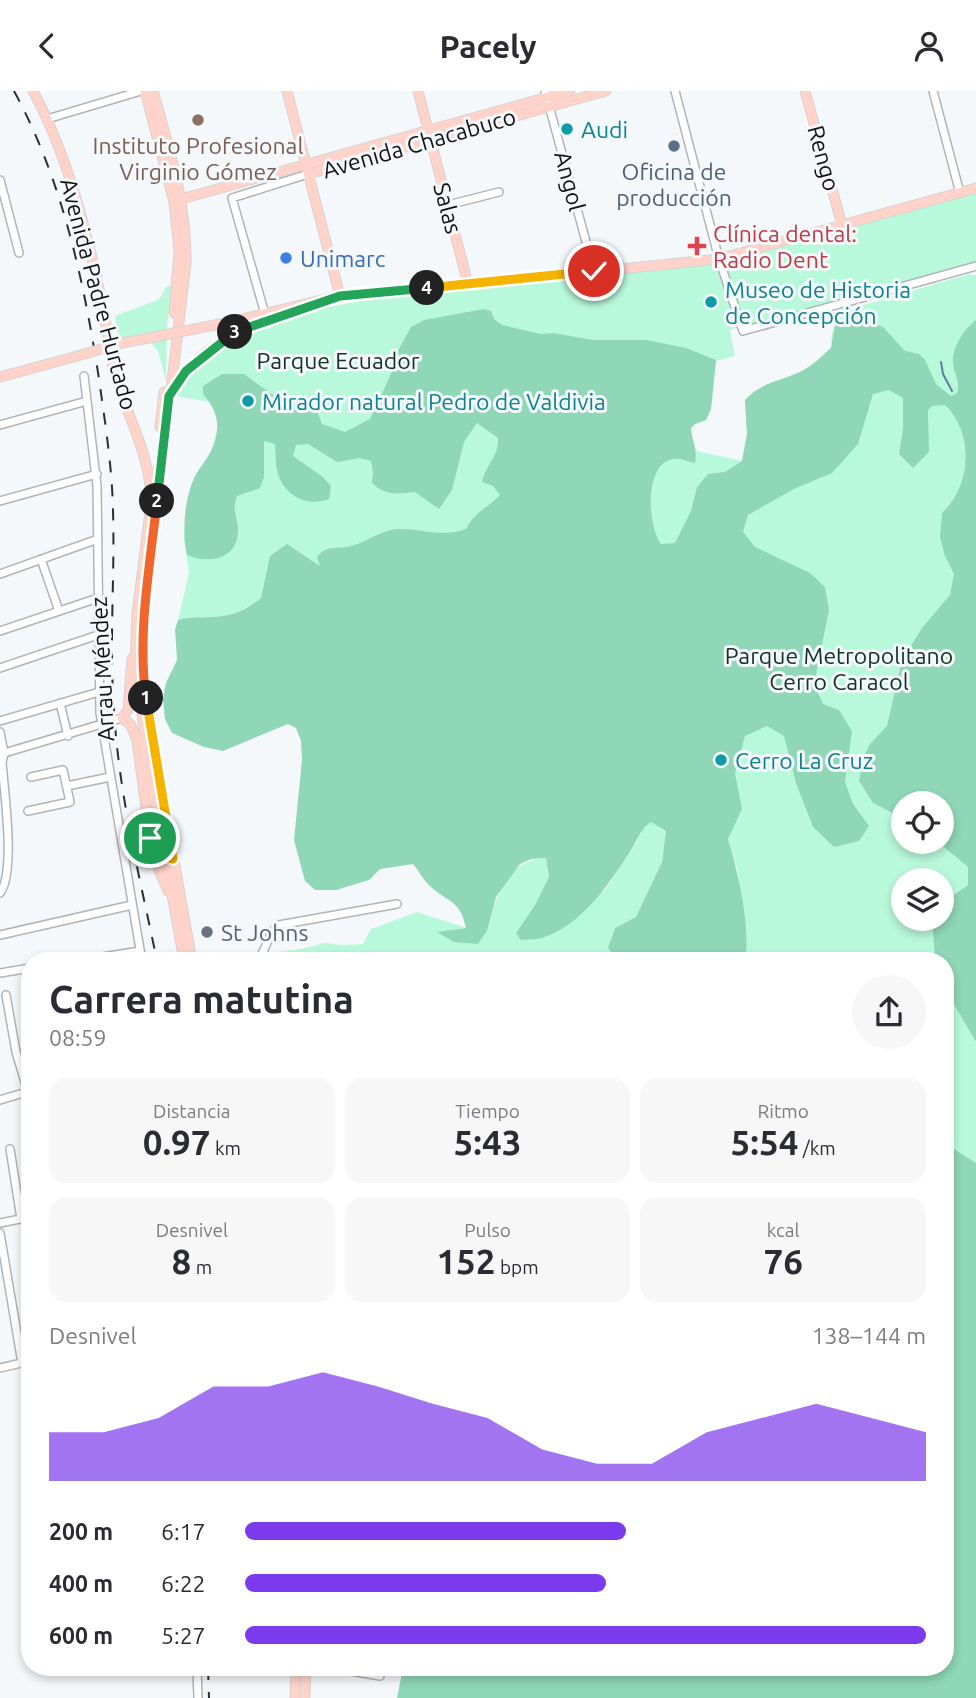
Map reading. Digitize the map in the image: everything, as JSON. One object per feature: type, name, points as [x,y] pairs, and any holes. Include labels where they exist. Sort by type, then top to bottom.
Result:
[{"type":"main road","name":"Avenida Padre Hurtado","points":[[33,91],[65,165],[93,263],[115,373],[144,456],[150,501]]},
{"type":"main road","points":[[143,91],[178,200]]},
{"type":"main road","points":[[153,91],[187,235],[186,263],[150,501],[135,647],[129,677],[128,710],[122,718],[131,725],[139,747],[153,851],[162,879],[173,900]]},
{"type":"main road","points":[[287,91],[340,296]]},
{"type":"main road","name":"Salas","points":[[418,91],[468,284]]},
{"type":"main road","name":"Avenida Chacabuco","points":[[178,200],[429,135],[570,91]]},
{"type":"main road","name":"Avenida Chacabuco","points":[[547,98],[606,91]]},
{"type":"main road","name":"Rengo","points":[[805,91],[842,225]]},
{"type":"main road","points":[[0,377],[122,344],[340,296],[719,259],[976,188]]},
{"type":"main road","points":[[182,952],[173,900],[142,658],[166,398],[186,371],[229,336],[257,323],[340,296]]},
{"type":"main road","points":[[135,647],[136,681],[151,778],[190,952]]},
{"type":"main road","points":[[148,824],[151,778]]},
{"type":"main road","points":[[153,851],[169,858]]},
{"type":"main road","points":[[295,1698],[296,1676]]},
{"type":"main road","points":[[305,1698],[306,1676]]},
{"type":"street","points":[[47,119],[143,91]]},
{"type":"street","points":[[675,91],[719,259],[743,331],[976,266]]},
{"type":"street","points":[[933,91],[960,193]]},
{"type":"street","name":"Angol","points":[[547,98],[594,271]]},
{"type":"street","name":"Avenida Chacabuco","points":[[265,314],[232,198],[306,169]]},
{"type":"street","points":[[0,180],[19,253]]},
{"type":"street","points":[[448,205],[499,192]]},
{"type":"street","name":"Arrau Méndez","points":[[84,376],[97,474],[99,692],[102,725],[140,950]]},
{"type":"street","points":[[0,425],[87,401]]},
{"type":"street","points":[[0,501],[97,474]]},
{"type":"street","points":[[0,574],[98,539]]},
{"type":"street","points":[[41,559],[59,611]]},
{"type":"street","points":[[0,631],[98,598]]},
{"type":"street","points":[[0,668],[98,635]]},
{"type":"street","points":[[0,720],[99,692]]},
{"type":"street","points":[[60,703],[68,736]]},
{"type":"street","points":[[2,754],[122,718]]},
{"type":"street","points":[[0,732],[9,850],[5,882],[0,893]]},
{"type":"street","points":[[28,811],[70,802],[63,770],[32,777]]},
{"type":"street","points":[[67,786],[110,777]]},
{"type":"street","points":[[0,849],[9,850]]},
{"type":"street","points":[[264,952],[270,932],[279,925],[397,904]]},
{"type":"street","points":[[0,935],[132,905]]},
{"type":"street","points":[[129,952],[140,950]]},
{"type":"street","points":[[0,973],[21,970]]},
{"type":"street","points":[[6,995],[21,1064]]},
{"type":"street","points":[[0,1100],[21,1093]]},
{"type":"street","points":[[10,1149],[21,1200]]},
{"type":"street","points":[[0,1223],[21,1219]]},
{"type":"street","points":[[0,1233],[21,1337]]},
{"type":"street","points":[[0,1368],[21,1363]]},
{"type":"street","points":[[197,1676],[198,1698]]},
{"type":"street","points":[[375,1676],[380,1677]]},
{"type":"green space","name":"Parque Metropolitano Cerro Caracol","points":[[976,193],[976,262],[730,330],[735,356],[716,361],[711,409],[706,420],[691,428],[697,451],[742,461],[747,434],[745,400],[764,386],[804,370],[824,355],[831,348],[832,333],[844,311],[969,274],[976,275],[976,852],[954,848],[954,791],[891,791],[891,854],[953,854],[968,867],[968,885],[954,895],[954,868],[891,868],[891,931],[933,931],[934,952],[744,952],[738,872],[728,839],[341,548],[337,548],[321,567],[293,548],[270,556],[261,598],[237,613],[199,662],[178,620],[189,573],[184,540],[187,506],[195,476],[211,452],[219,422],[210,402],[175,396],[190,373],[209,355],[232,340],[256,328],[309,312],[361,301],[708,265]]},
{"type":"green space","points":[[172,285],[167,326],[166,381],[158,351],[151,343],[149,332],[118,339],[115,316],[155,301],[166,287]]},
{"type":"green space","points":[[484,309],[491,311],[494,319],[502,325],[541,334],[553,333],[593,340],[646,340],[686,348],[716,360],[711,409],[706,420],[691,428],[695,463],[673,459],[663,463],[653,484],[651,511],[653,525],[661,544],[675,543],[691,511],[697,487],[708,474],[725,472],[742,461],[747,434],[745,400],[764,386],[800,372],[816,361],[831,348],[835,325],[870,322],[883,327],[905,351],[919,354],[925,360],[936,384],[951,396],[958,390],[953,363],[955,348],[964,332],[976,320],[976,1042],[954,1004],[954,952],[934,952],[933,931],[954,931],[954,895],[968,885],[968,867],[952,854],[954,791],[891,791],[891,812],[873,803],[859,781],[863,758],[870,744],[887,726],[902,660],[922,628],[950,595],[954,574],[940,537],[942,513],[959,489],[966,460],[961,430],[945,405],[932,406],[928,410],[929,452],[913,468],[899,454],[903,429],[903,398],[889,390],[873,394],[858,444],[832,473],[794,489],[748,515],[743,532],[755,547],[810,573],[825,587],[829,610],[814,684],[823,704],[839,710],[852,731],[845,782],[853,804],[869,826],[859,841],[834,847],[813,827],[796,783],[784,736],[767,726],[745,736],[735,773],[742,809],[728,839],[745,916],[746,952],[611,952],[608,948],[615,928],[636,917],[662,862],[666,831],[651,822],[641,832],[622,865],[593,903],[570,924],[540,939],[521,940],[516,933],[535,905],[549,877],[546,858],[531,859],[520,864],[496,897],[487,931],[478,944],[454,942],[437,932],[466,928],[464,919],[453,903],[428,885],[413,864],[380,869],[369,880],[336,890],[315,890],[305,881],[294,840],[302,760],[301,741],[296,728],[288,724],[223,751],[204,747],[172,733],[165,719],[163,699],[166,683],[177,660],[175,629],[178,620],[229,615],[261,598],[270,556],[287,544],[320,566],[317,557],[325,550],[357,544],[390,530],[449,533],[466,529],[477,514],[500,495],[493,486],[482,482],[498,445],[498,438],[477,423],[464,442],[452,490],[439,509],[415,492],[392,493],[377,487],[372,483],[371,461],[360,458],[337,462],[308,444],[296,445],[293,456],[323,477],[331,486],[329,499],[314,502],[300,499],[287,490],[279,477],[275,444],[264,441],[264,477],[260,488],[237,496],[235,507],[238,533],[232,549],[220,558],[204,559],[187,555],[184,526],[188,495],[195,476],[214,445],[217,429],[213,408],[203,394],[203,386],[222,374],[244,374],[277,398],[316,409],[322,424],[345,432],[370,419],[391,374],[395,356],[411,327],[424,320]]},
{"type":"green space","points":[[651,821],[666,831],[662,862],[636,917],[615,928],[608,948],[611,952],[278,952],[324,943],[363,944],[371,929],[417,912],[467,928],[438,932],[454,942],[487,931],[499,894],[512,873],[521,865],[546,858],[549,877],[535,905],[516,933],[605,890],[635,845],[643,827]]},
{"type":"green space","points":[[954,1004],[976,1042],[976,1163],[954,1149]]},
{"type":"green space","points":[[954,1149],[976,1163],[976,1698],[397,1698],[401,1676],[954,1676]]},
{"type":"waterway","points":[[941,362],[943,374],[952,391]]},
{"type":"railway","points":[[14,91],[31,125],[58,195],[78,268],[93,342],[110,461],[113,535],[112,661],[120,774],[155,952]]},
{"type":"railway","points":[[208,1676],[209,1698]]},
{"type":"place","name":"Instituto Profesional Virginio Gómez","points":[[198,120]]},
{"type":"place","name":"Audi","points":[[567,129]]},
{"type":"place","name":"Oficina de producción","points":[[674,146]]},
{"type":"place","name":"Clínica dental: Radio Dent","points":[[697,246]]},
{"type":"place","name":"Unimarc","points":[[286,258]]},
{"type":"place","name":"Museo de Historia de Concepción","points":[[711,302]]},
{"type":"place","name":"Mirador natural Pedro de Valdivia","points":[[248,401]]},
{"type":"place","name":"Cerro La Cruz","points":[[721,760]]},
{"type":"place","name":"St Johns","points":[[207,932]]},
{"type":"route","points":[[150,838],[153,851],[173,859],[147,706],[142,671],[142,642],[169,396],[181,377],[200,358],[234,333],[340,296],[594,271]]},
{"type":"park label","name":"Parque Ecuador","points":[[338,360]]}]
